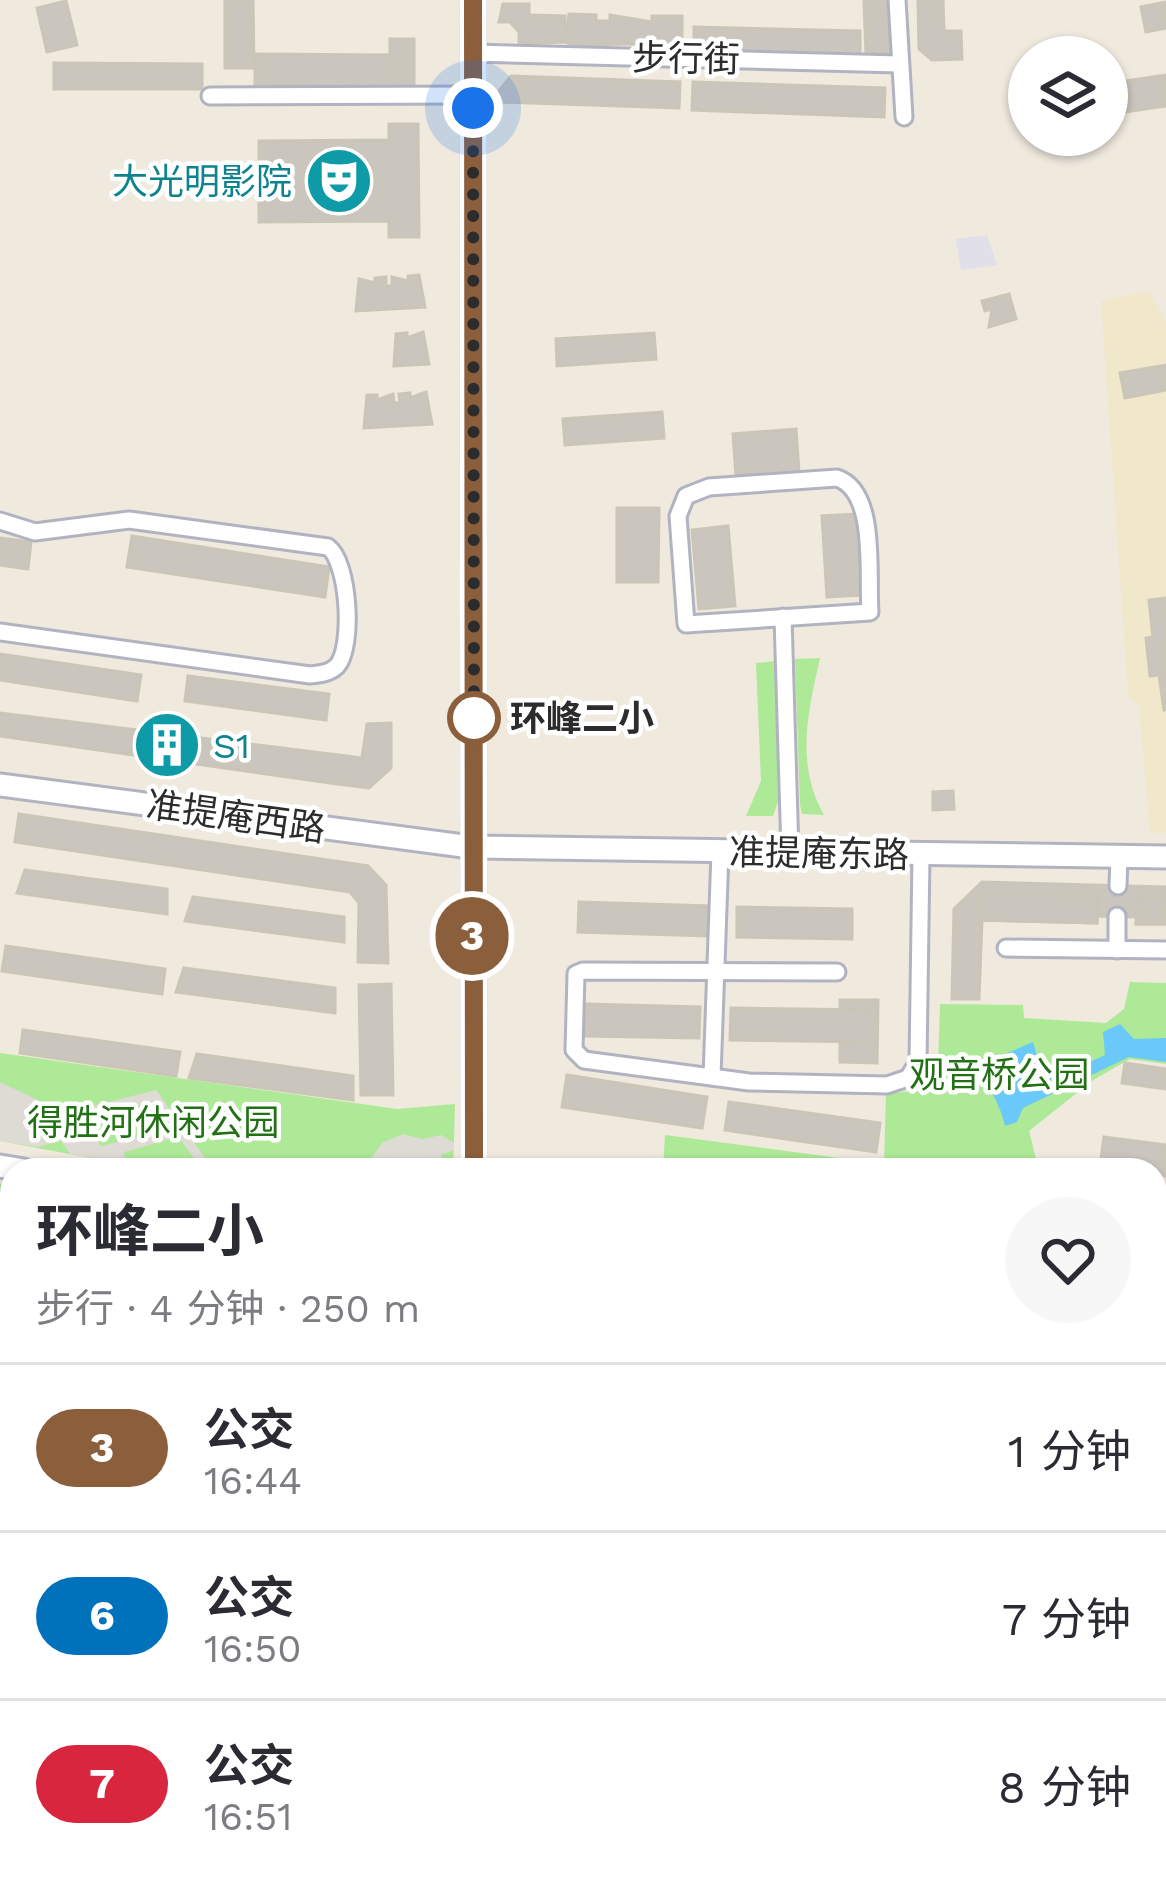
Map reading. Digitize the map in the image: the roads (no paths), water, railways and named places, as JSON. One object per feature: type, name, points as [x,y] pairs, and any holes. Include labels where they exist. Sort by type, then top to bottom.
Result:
[{"type":"main road","points":[[473,0],[474,1158]]},
{"type":"main road","name":"准提庵西路","points":[[0,785],[471,847]]},
{"type":"main road","name":"准提庵东路","points":[[471,847],[1166,857]]},
{"type":"street","points":[[897,0],[904,117]]},
{"type":"street","name":"步行街","points":[[473,53],[899,64]]},
{"type":"street","points":[[210,96],[473,94]]},
{"type":"street","points":[[837,478],[856,489],[862,500],[870,612],[783,617],[686,624],[678,516],[686,496],[709,487],[837,478]]},
{"type":"street","points":[[0,521],[35,532],[130,520],[328,548],[338,556],[344,572],[345,635],[341,661],[333,670],[310,675],[0,632]]},
{"type":"street","points":[[783,617],[790,854]]},
{"type":"street","points":[[712,1077],[720,852]]},
{"type":"street","points":[[837,972],[576,974],[574,1050],[584,1060],[712,1077],[887,1084],[908,1078],[918,1062],[921,855]]},
{"type":"street","points":[[1118,886],[1119,857]]},
{"type":"street","points":[[1117,950],[1118,916]]},
{"type":"street","points":[[1006,948],[1166,950]]},
{"type":"water","points":[[1120,1024],[1134,1039],[1166,1038],[1166,1062],[1129,1057],[1023,1108],[1017,1122],[1005,1126],[982,1064],[1033,1042],[1039,1063],[1054,1073],[1061,1067],[1073,1070],[1105,1055],[1103,1032]]},
{"type":"place","name":"大光明影院","points":[[339,181]]},
{"type":"place","name":"环峰二小","points":[[474,718]]},
{"type":"place","name":"S1","points":[[167,745]]},
{"type":"park label","name":"观音桥公园","points":[[999,1074]]},
{"type":"park label","name":"得胜河休闲公园","points":[[153,1122]]}]
